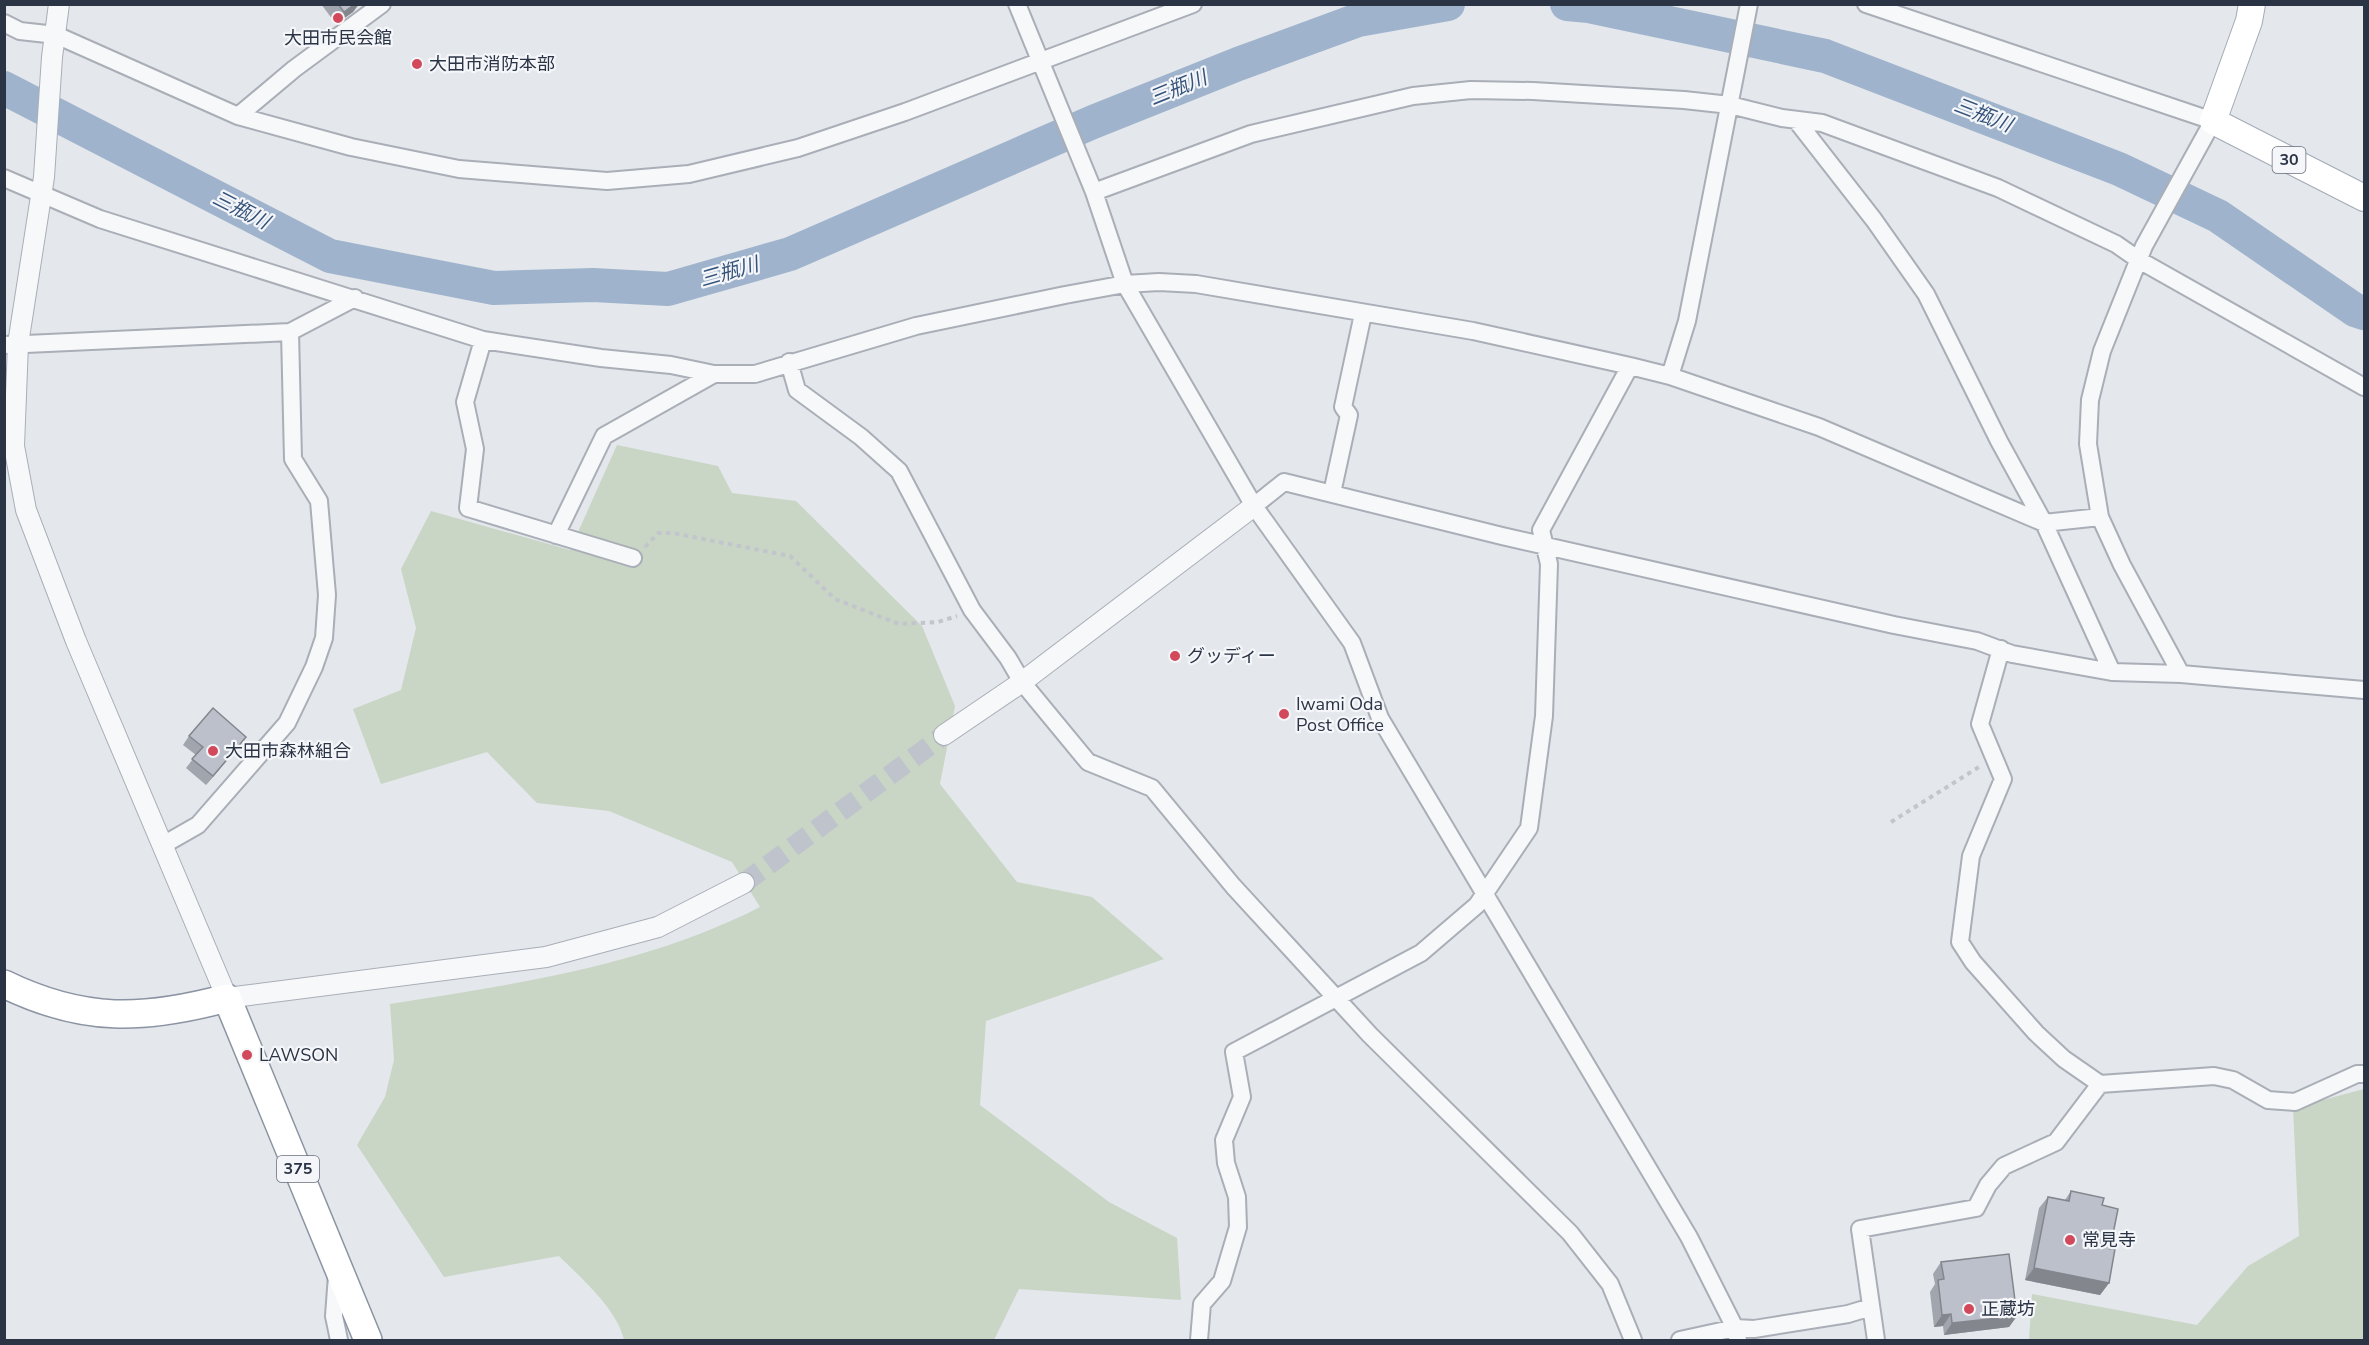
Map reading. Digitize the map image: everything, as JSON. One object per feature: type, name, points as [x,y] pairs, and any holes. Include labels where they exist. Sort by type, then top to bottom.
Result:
[{"type":"highway","points":[[4,984],[27,995],[74,1010],[124,1016],[176,1011],[227,998]]},
{"type":"highway","name":"375","points":[[227,998],[368,1341]]},
{"type":"main road","points":[[2208,130],[2249,21],[2252,4]]},
{"type":"main road","name":"30","points":[[2208,130],[2364,198]]},
{"type":"street","points":[[59,4],[52,57],[42,186],[11,344],[9,448],[26,510],[76,641],[227,998],[546,957],[658,927],[744,883]]},
{"type":"street","points":[[238,116],[294,69],[382,4]]},
{"type":"street","points":[[1017,4],[1094,192],[1125,284],[1254,506],[1352,644],[1380,718],[1689,1237],[1737,1334]]},
{"type":"street","points":[[4,23],[20,31],[56,35],[238,116],[351,147],[459,169],[607,181],[689,174],[798,148],[864,127],[1193,4]]},
{"type":"street","points":[[1670,376],[1687,321],[1749,4]]},
{"type":"street","points":[[1866,4],[2208,130],[2142,253],[2102,351],[2090,400],[2088,444],[2100,518],[2122,565],[2181,674]]},
{"type":"street","points":[[1094,192],[1251,134],[1413,96],[1471,90],[1533,91],[1730,105],[1796,120],[1822,123],[1998,188],[2116,244],[2142,253],[2364,387]]},
{"type":"street","points":[[1796,120],[1874,220],[1926,294],[2044,523],[2112,672]]},
{"type":"street","points":[[4,178],[42,186],[100,219],[483,340],[601,358],[671,365],[714,374],[755,374],[939,321],[1125,284],[1159,282],[1197,285],[1513,339],[1670,376],[1819,427],[2044,523],[2073,518],[2100,518]]},
{"type":"street","points":[[11,344],[290,332],[355,298]]},
{"type":"street","points":[[1332,493],[1349,416],[1343,407],[1363,314]]},
{"type":"street","points":[[163,845],[198,825],[286,723],[314,667],[324,638],[327,595],[319,501],[293,459],[290,332]]},
{"type":"street","points":[[483,340],[465,402],[475,449],[468,508],[633,558]]},
{"type":"street","points":[[789,363],[797,390],[861,437],[899,471],[972,610],[1008,658],[1022,682],[1088,762],[1152,788],[1233,886],[1370,1035],[1570,1233],[1610,1284],[1633,1341]]},
{"type":"street","points":[[1199,1341],[1202,1304],[1222,1281],[1238,1227],[1238,1197],[1226,1163],[1224,1140],[1242,1097],[1234,1052],[1338,999],[1421,953],[1477,905],[1529,828],[1544,717],[1550,564],[1541,530],[1630,366]]},
{"type":"street","points":[[556,535],[604,436],[714,374]]},
{"type":"street","points":[[944,735],[1022,682],[1284,482],[1547,546],[1893,625],[1977,640],[2012,654],[2112,672],[2181,674],[2364,690]]},
{"type":"street","points":[[2001,649],[1980,724],[2003,778],[1971,856],[1960,942],[1973,962],[2036,1033],[2064,1059],[2100,1084],[2214,1076],[2233,1080],[2268,1100],[2295,1102],[2357,1074],[2364,1074]]},
{"type":"street","points":[[1876,1341],[1860,1229],[1976,1208],[1988,1185],[2004,1166],[2056,1142],[2100,1084]]},
{"type":"street","points":[[338,1266],[334,1316],[339,1341]]},
{"type":"street","points":[[1680,1341],[1737,1334],[1754,1329],[1848,1314],[1871,1307]]},
{"type":"path","points":[[633,558],[658,533],[673,533],[790,556],[835,599],[899,624],[938,622],[972,610]]},
{"type":"path","points":[[1890,822],[1995,758]]},
{"type":"green space","points":[[617,445],[718,466],[732,493],[796,501],[922,626],[955,706],[940,784],[1017,882],[1092,897],[1164,959],[986,1021],[980,1105],[1109,1202],[1177,1238],[1181,1300],[1019,1289],[994,1340],[624,1340],[614,1317],[606,1306],[559,1256],[444,1277],[357,1145],[385,1097],[394,1060],[390,1004],[532,980],[625,958],[716,927],[760,907],[732,862],[609,811],[537,803],[487,752],[381,784],[353,709],[401,690],[416,628],[401,569],[431,511],[570,550]]},
{"type":"green space","points":[[2364,1089],[2364,1340],[2029,1340],[2032,1294],[2197,1325],[2248,1266],[2299,1236],[2293,1108]]},
{"type":"building","points":[[338,4],[355,4],[344,12]]},
{"type":"building","name":"大田市森林組合","points":[[213,708],[246,737],[213,776],[192,759],[203,747],[189,736]]},
{"type":"building","name":"常見寺","points":[[2071,1191],[2104,1198],[2102,1205],[2118,1209],[2110,1249],[2115,1249],[2109,1283],[2034,1268],[2048,1197],[2069,1201]]},
{"type":"building","name":"正蔵坊","points":[[2009,1254],[2017,1316],[1952,1323],[1951,1314],[1942,1315],[1938,1280],[1944,1279],[1941,1262]]},
{"type":"waterway","name":"三瓶川","points":[[4,88],[330,256],[494,288],[593,285],[668,289],[790,254],[1093,122],[1238,64],[1358,20],[1448,4]]},
{"type":"waterway","name":"三瓶川","points":[[1567,4],[1589,6],[1825,56],[2119,169],[2218,216],[2355,310],[2364,313]]},
{"type":"tunnel","points":[[744,883],[944,735]]},
{"type":"place","name":"大田市民会館","points":[[338,18]]},
{"type":"place","name":"大田市消防本部","points":[[417,64]]},
{"type":"place","name":"グッディー","points":[[1175,656]]},
{"type":"place","name":"Iwami Oda Post Office","points":[[1284,714]]},
{"type":"place","name":"大田市森林組合","points":[[213,751]]},
{"type":"place","name":"LAWSON","points":[[247,1055]]},
{"type":"place","name":"常見寺","points":[[2070,1240]]},
{"type":"place","name":"正蔵坊","points":[[1969,1309]]}]
